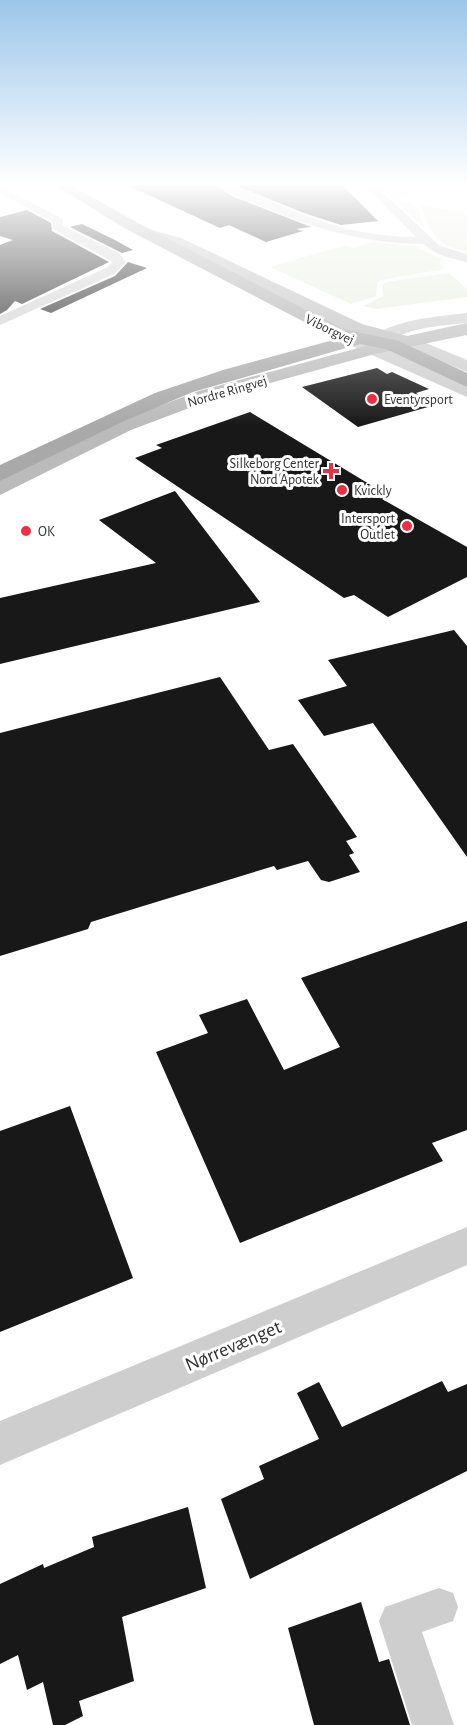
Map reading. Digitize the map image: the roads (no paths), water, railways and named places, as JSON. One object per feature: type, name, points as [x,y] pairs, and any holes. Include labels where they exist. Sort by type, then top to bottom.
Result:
[{"type":"main road","name":"Viborgvej","points":[[226,266],[373,337]]},
{"type":"main road","name":"Viborgvej","points":[[236,266],[373,337]]},
{"type":"main road","name":"Nordre Ringvej","points":[[0,488],[124,426],[168,408],[373,337],[467,308]]},
{"type":"main road","name":"Nordre Ringvej","points":[[0,462],[97,413],[170,382],[302,340],[467,329]]},
{"type":"main road","points":[[0,474],[108,420],[185,388],[272,361],[373,337],[467,381]]},
{"type":"street","points":[[0,321],[110,271],[116,266]]},
{"type":"street","points":[[373,337],[408,328],[467,318]]},
{"type":"street","name":"Viborgvej","points":[[373,337],[467,367]]},
{"type":"street","name":"Viborgvej","points":[[373,337],[467,392]]},
{"type":"street","name":"Nørrevænget","points":[[0,1443],[467,1246]]},
{"type":"street","points":[[433,1725],[399,1621],[439,1607]]},
{"type":"place","name":"Eventyrsport","points":[[372,399]]},
{"type":"place","name":"Silkeborg Center Nord Apotek","points":[[331,471]]},
{"type":"place","name":"Kvickly","points":[[342,490]]},
{"type":"place","name":"Intersport Outlet","points":[[407,526]]},
{"type":"place","name":"OK","points":[[26,531]]}]
